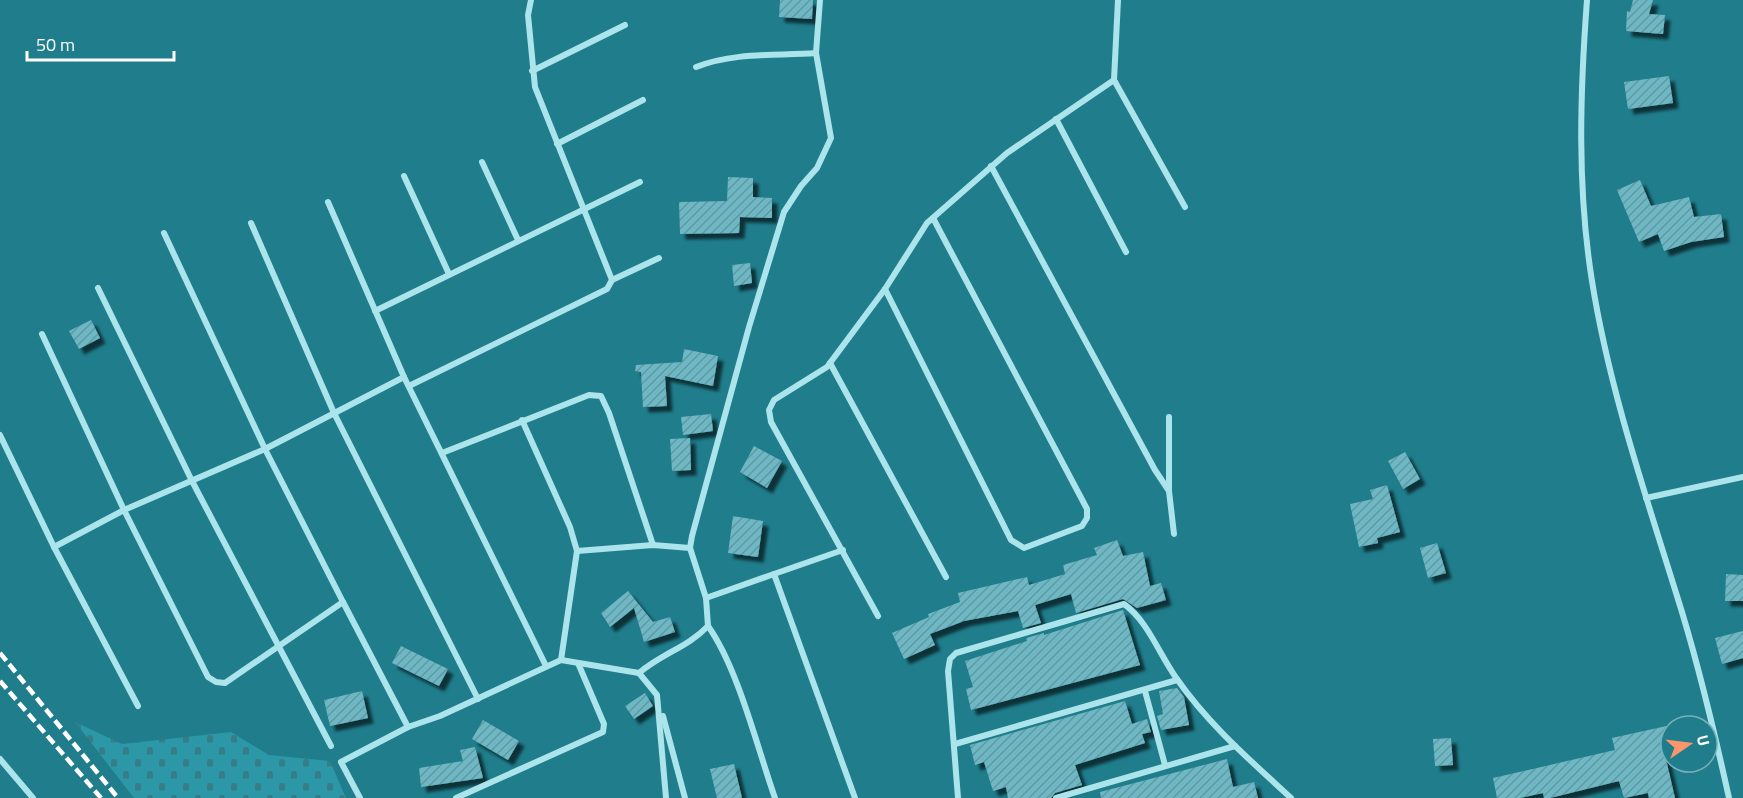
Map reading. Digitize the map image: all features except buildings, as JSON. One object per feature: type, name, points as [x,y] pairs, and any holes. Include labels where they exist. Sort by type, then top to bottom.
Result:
[{"type":"street","points":[[531,0],[528,15],[535,87],[612,280]]},
{"type":"street","points":[[776,798],[728,665],[718,640],[708,626],[706,598],[690,548],[749,327],[784,212],[801,186],[817,168],[831,138],[816,53],[820,0]]},
{"type":"street","points":[[1118,0],[1114,80],[1185,207]]},
{"type":"street","points":[[1587,0],[1581,120],[1586,231],[1592,282],[1611,367],[1646,498],[1695,658],[1729,798]]},
{"type":"street","points":[[532,70],[625,25]]},
{"type":"street","points":[[696,67],[718,58],[816,53]]},
{"type":"street","points":[[878,616],[771,422],[769,410],[774,400],[830,363],[885,289],[933,218],[992,166],[1114,80]]},
{"type":"street","points":[[558,144],[643,100]]},
{"type":"street","points":[[1056,119],[1126,252]]},
{"type":"street","points":[[482,162],[519,240]]},
{"type":"street","points":[[992,166],[1155,470],[1169,491]]},
{"type":"street","points":[[404,176],[449,274]]},
{"type":"street","points":[[375,311],[640,182]]},
{"type":"street","points":[[328,202],[404,377],[546,666]]},
{"type":"street","points":[[885,289],[1011,540],[1024,549],[1082,526],[1087,518],[1087,509],[933,218]]},
{"type":"street","points":[[251,223],[334,413],[478,699]]},
{"type":"street","points":[[164,232],[265,449],[408,727]]},
{"type":"street","points":[[409,386],[607,289],[612,280],[659,258]]},
{"type":"street","points":[[98,288],[192,481],[331,746]]},
{"type":"street","points":[[42,334],[124,510],[208,677],[216,682],[225,683],[344,602]]},
{"type":"street","points":[[830,363],[946,577]]},
{"type":"street","points":[[54,547],[124,510],[265,449],[404,377]]},
{"type":"street","points":[[442,453],[589,395],[601,396],[609,413],[653,545]]},
{"type":"street","points":[[1169,417],[1169,491],[1174,534]]},
{"type":"street","points":[[522,420],[570,527],[577,551],[561,660]]},
{"type":"street","points":[[0,435],[54,547],[138,706]]},
{"type":"street","points":[[1646,498],[1743,477]]},
{"type":"street","points":[[577,551],[653,545],[690,548]]},
{"type":"street","points":[[706,598],[843,550]]},
{"type":"street","points":[[774,574],[855,798]]},
{"type":"street","points":[[958,798],[948,670],[950,659],[956,653],[1124,604],[1136,615],[1177,680],[1235,746],[1291,798]]},
{"type":"street","points":[[639,673],[657,659],[690,643],[708,626]]},
{"type":"street","points":[[360,798],[341,762],[408,727],[440,716],[561,660],[639,673],[657,695],[685,798]]},
{"type":"street","points":[[456,798],[603,732],[604,724],[578,663]]},
{"type":"street","points":[[954,744],[1177,680]]},
{"type":"street","points":[[1145,691],[1165,765]]},
{"type":"street","points":[[657,695],[666,798]]},
{"type":"street","points":[[1056,798],[1235,746]]},
{"type":"street","points":[[0,759],[33,798]]},
{"type":"green space","points":[[75,722],[122,744],[231,732],[269,755],[330,761],[346,798],[134,798]]},
{"type":"railway","points":[[0,653],[118,798]]},
{"type":"railway","points":[[0,681],[101,798]]}]
